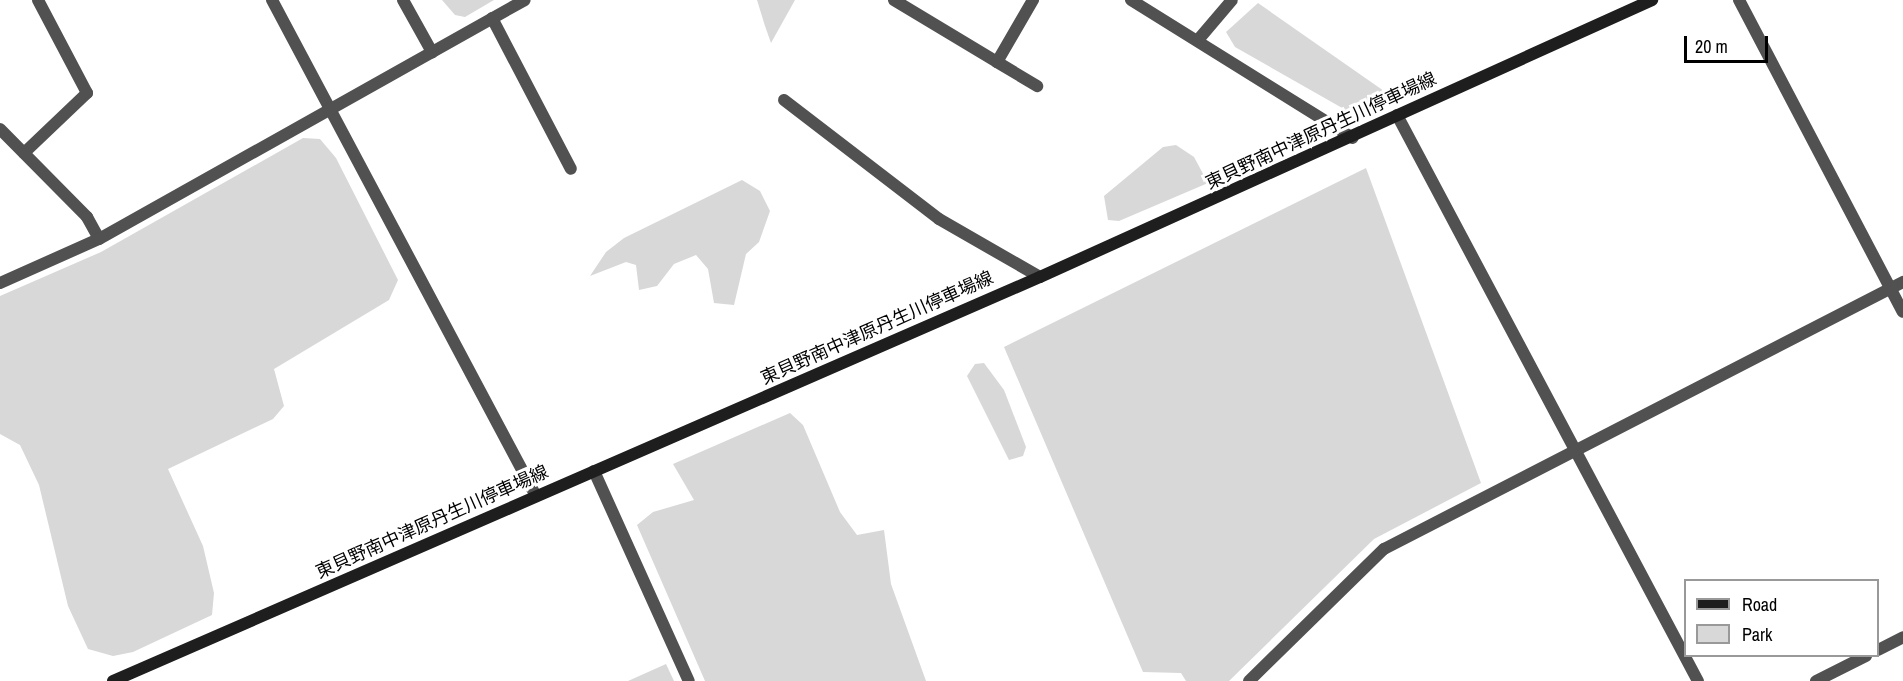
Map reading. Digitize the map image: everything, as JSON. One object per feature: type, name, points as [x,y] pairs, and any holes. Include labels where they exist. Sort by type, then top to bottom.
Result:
[{"type":"main road","name":"東貝野南中津原丹生川停車場線","points":[[113,681],[1040,277],[1353,138],[1397,115],[1652,0]]},
{"type":"street","points":[[24,153],[87,93],[38,0]]},
{"type":"street","points":[[272,0],[332,106],[536,496]]},
{"type":"street","points":[[404,0],[432,52]]},
{"type":"street","points":[[3,278],[99,239],[332,106],[525,0]]},
{"type":"street","points":[[894,0],[1037,87]]},
{"type":"street","points":[[997,62],[1033,0]]},
{"type":"street","points":[[1131,0],[1151,6],[1198,40],[1353,138]]},
{"type":"street","points":[[1198,40],[1232,0]]},
{"type":"street","points":[[1739,0],[1903,312]]},
{"type":"street","points":[[492,18],[571,169]]},
{"type":"street","points":[[784,100],[939,219],[1040,277]]},
{"type":"street","points":[[1397,115],[1561,429],[1577,446],[1684,654]]},
{"type":"street","points":[[0,129],[87,217],[99,239]]},
{"type":"street","points":[[1249,681],[1384,549],[1577,446],[1903,282]]},
{"type":"street","points":[[594,471],[689,681]]},
{"type":"street","points":[[1879,649],[1903,637]]},
{"type":"street","points":[[1686,657],[1698,681]]},
{"type":"street","points":[[1816,681],[1864,657]]},
{"type":"green space","points":[[442,0],[494,0],[465,17],[455,15]]},
{"type":"green space","points":[[757,0],[795,0],[771,43],[765,26]]},
{"type":"green space","points":[[1258,3],[1394,98],[1391,103],[1367,114],[1351,113],[1235,47],[1226,32]]},
{"type":"green space","points":[[303,138],[320,139],[336,158],[398,280],[389,300],[274,369],[284,406],[273,419],[168,469],[203,546],[214,593],[212,615],[133,652],[113,656],[88,649],[68,606],[39,485],[20,445],[0,434],[0,296],[101,252]]},
{"type":"green space","points":[[1176,145],[1194,157],[1208,183],[1119,221],[1108,220],[1104,196],[1163,147]]},
{"type":"green space","points":[[1366,168],[1481,483],[1374,539],[1229,681],[1186,681],[1181,673],[1143,672],[1004,347]]},
{"type":"green space","points":[[742,180],[760,191],[770,211],[759,242],[746,254],[734,305],[714,303],[708,269],[696,255],[674,264],[657,286],[639,290],[636,265],[626,262],[590,276],[606,252],[624,238]]},
{"type":"green space","points":[[984,363],[1004,390],[1026,447],[1023,456],[1009,460],[967,376],[975,364]]},
{"type":"green space","points":[[790,413],[803,425],[840,512],[857,535],[884,530],[891,584],[926,681],[705,681],[637,525],[653,512],[694,500],[673,464]]},
{"type":"green space","points":[[666,664],[674,681],[628,681]]}]
